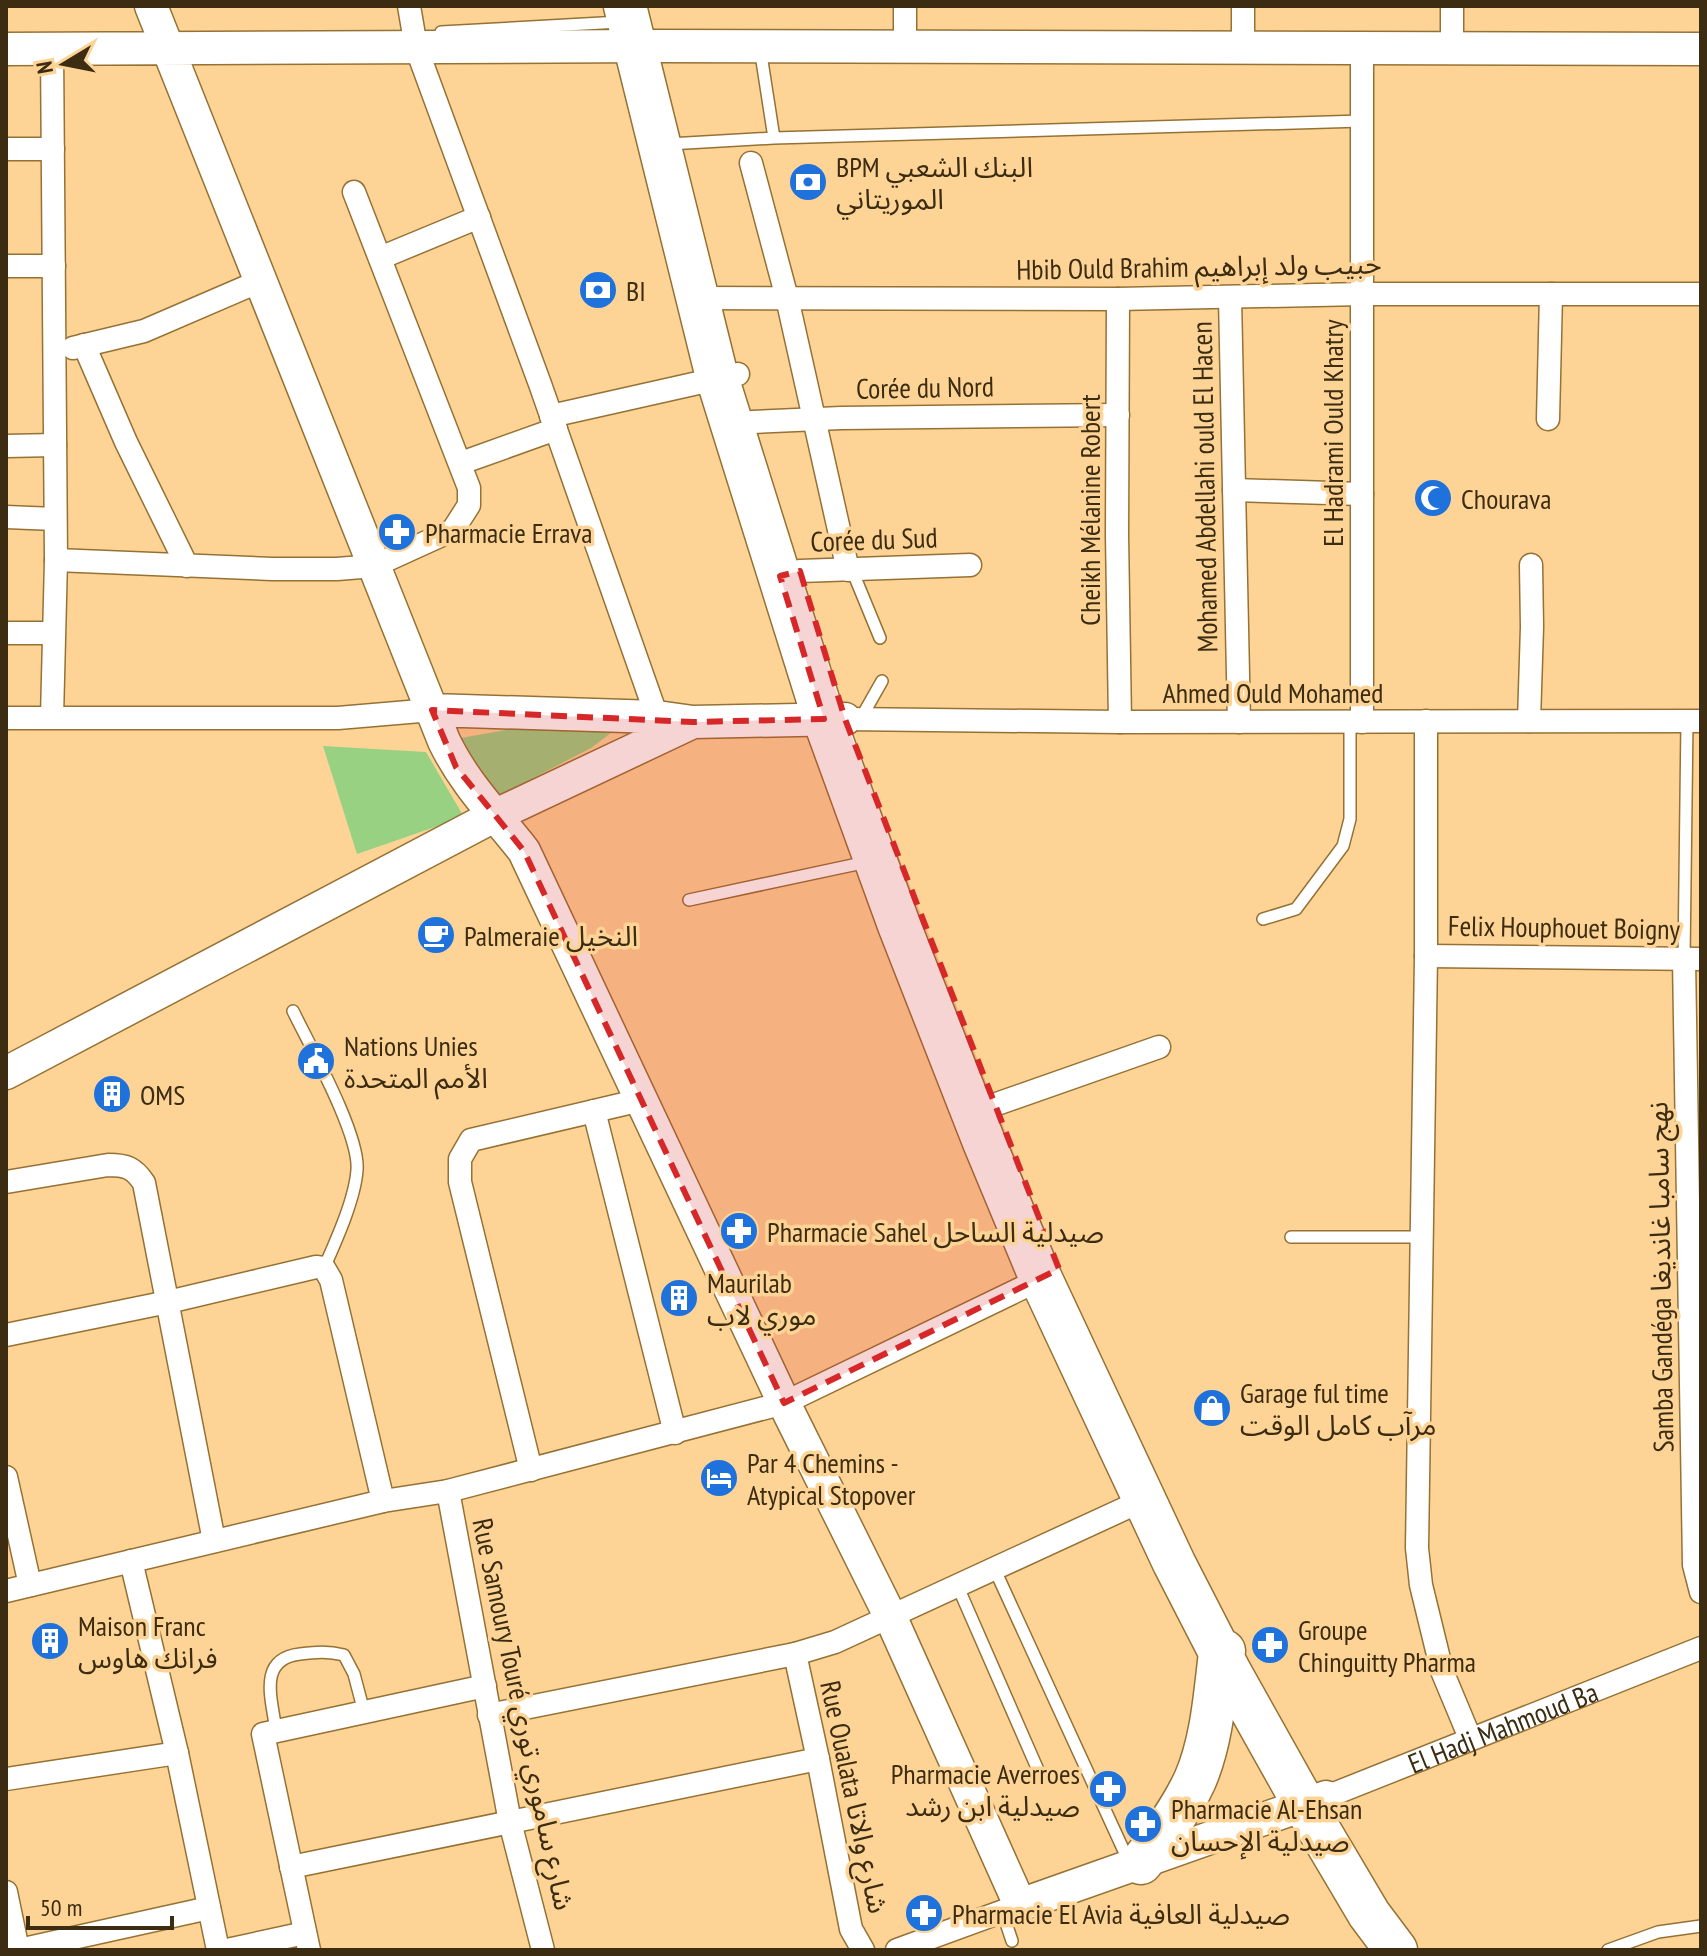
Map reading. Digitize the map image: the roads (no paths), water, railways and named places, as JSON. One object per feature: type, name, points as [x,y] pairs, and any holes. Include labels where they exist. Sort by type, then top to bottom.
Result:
[{"type":"highway","points":[[637,25],[728,375],[790,574],[991,1106],[1050,1274]]},
{"type":"highway","points":[[843,719],[876,861],[978,1127],[1050,1274],[1152,1496],[1228,1648],[1315,1801],[1369,1914],[1397,1950]]},
{"type":"highway","points":[[1136,1864],[1172,1822],[1196,1777],[1228,1648]]},
{"type":"street","points":[[151,6],[456,767],[524,851],[784,1403],[891,1618],[1011,1908]]},
{"type":"street","points":[[409,6],[415,40],[657,717]]},
{"type":"street","points":[[905,6],[905,47]]},
{"type":"street","points":[[1243,6],[1243,48]]},
{"type":"street","points":[[1452,6],[1452,49]]},
{"type":"street","points":[[6,49],[167,48],[415,40],[637,25],[760,46],[1701,49]]},
{"type":"street","name":"El Hadrami Ould Khatry","points":[[1356,722],[1362,494],[1362,48]]},
{"type":"street","points":[[52,49],[56,560],[52,717]]},
{"type":"street","points":[[6,149],[53,149]]},
{"type":"street","points":[[751,163],[787,298],[850,570]]},
{"type":"street","points":[[56,560],[311,569],[374,566],[453,530],[469,505],[469,488],[354,192]]},
{"type":"street","points":[[380,258],[479,217]]},
{"type":"street","points":[[6,266],[54,266]]},
{"type":"street","points":[[55,351],[144,331],[260,281]]},
{"type":"street","name":"Hbib Ould Brahim حبيب ولد إبراهيم","points":[[707,298],[1118,299],[1363,294],[1701,294]]},
{"type":"street","points":[[1548,419],[1551,294]]},
{"type":"street","name":"Mohamed Abdellahi ould El Hacen","points":[[1230,298],[1239,722]]},
{"type":"street","name":"Cheikh Mélanine Robert","points":[[1118,299],[1120,722]]},
{"type":"street","points":[[84,345],[126,442],[187,566]]},
{"type":"street","points":[[461,463],[554,422],[728,375]]},
{"type":"street","name":"Corée du Nord","points":[[742,423],[813,419],[1118,415]]},
{"type":"street","points":[[6,446],[55,445]]},
{"type":"street","points":[[1234,490],[1362,494]]},
{"type":"street","points":[[6,517],[55,519]]},
{"type":"street","name":"Corée du Sud","points":[[790,574],[970,565]]},
{"type":"street","points":[[1529,721],[1531,565]]},
{"type":"street","points":[[6,633],[53,633]]},
{"type":"street","points":[[6,718],[338,718],[432,710],[657,717],[693,722],[843,719]]},
{"type":"street","name":"Ahmed Ould Mohamed","points":[[843,719],[1694,721]]},
{"type":"street","points":[[1426,721],[1426,956],[1417,1548],[1431,1633],[1442,1671],[1470,1738]]},
{"type":"street","points":[[6,1073],[494,816],[693,722]]},
{"type":"street","name":"Felix Houphouet Boigny","points":[[1426,956],[1693,959]]},
{"type":"street","name":"Samba Gandéga نهج سامبا غانديغا","points":[[1693,959],[1694,1565],[1701,1592]]},
{"type":"street","points":[[991,1106],[1159,1047]]},
{"type":"street","points":[[531,1470],[460,1182],[460,1159],[471,1140],[641,1100]]},
{"type":"street","points":[[594,1111],[675,1433]]},
{"type":"street","points":[[6,1182],[108,1165],[125,1165],[136,1170],[144,1183],[214,1541]]},
{"type":"street","points":[[6,1335],[168,1302],[316,1267],[328,1274],[383,1501]]},
{"type":"street","points":[[6,1591],[383,1501],[448,1491],[784,1403],[1050,1274]]},
{"type":"street","points":[[6,1477],[30,1585]]},
{"type":"street","name":"Rue Samoury Touré شارع ساموري توري","points":[[448,1491],[510,1822],[543,1950]]},
{"type":"street","points":[[489,1715],[795,1654],[835,1642],[1152,1496]]},
{"type":"street","points":[[131,1561],[177,1753],[218,1950]]},
{"type":"street","name":"El Hadj Mahmoud Ba","points":[[1315,1801],[1701,1648]]},
{"type":"street","name":"Rue Oualata شارع والاتا","points":[[795,1654],[851,1929],[863,1950]]},
{"type":"street","points":[[227,1950],[307,1942],[269,1732],[485,1686]]},
{"type":"street","points":[[6,1779],[177,1753]]},
{"type":"street","points":[[291,1867],[818,1759]]},
{"type":"street","points":[[897,1950],[1315,1801]]},
{"type":"street","points":[[6,1892],[18,1950],[93,1943],[209,1908]]},
{"type":"lane","points":[[760,46],[774,138]]},
{"type":"lane","points":[[669,144],[774,138],[1362,121]]},
{"type":"lane","points":[[850,570],[880,638]]},
{"type":"lane","points":[[843,719],[882,681]]},
{"type":"lane","points":[[1693,959],[1694,721]]},
{"type":"lane","points":[[1263,919],[1296,909],[1343,846],[1350,819],[1356,722]]},
{"type":"lane","points":[[689,900],[876,861]]},
{"type":"lane","points":[[293,1011],[352,1136],[358,1169],[328,1274]]},
{"type":"lane","points":[[1291,1237],[1422,1237]]},
{"type":"lane","points":[[995,1570],[1136,1864]]},
{"type":"lane","points":[[958,1587],[1038,1770]]},
{"type":"lane","points":[[269,1732],[273,1666],[279,1659],[292,1655],[327,1651],[344,1655],[354,1674],[364,1712]]},
{"type":"lane","points":[[1011,1908],[1015,1947]]},
{"type":"lane","points":[[1608,1950],[1658,1932],[1701,1926]]},
{"type":"place","name":"BPM البنك الشعبي الموريتاني","points":[[808,182]]},
{"type":"place","name":"BI","points":[[598,290]]},
{"type":"place","name":"Chourava","points":[[1433,498]]},
{"type":"place","name":"Pharmacie Errava","points":[[397,532]]},
{"type":"place","name":"Palmeraie النخيل","points":[[436,935]]},
{"type":"place","name":"Nations Unies الأمم المتحدة","points":[[316,1061]]},
{"type":"place","name":"OMS","points":[[112,1094]]},
{"type":"place","name":"Pharmacie Sahel صيدلية الساحل","points":[[739,1231]]},
{"type":"place","name":"Maurilab موري لاب","points":[[679,1298]]},
{"type":"place","name":"Garage ful time مرآب كامل الوقت","points":[[1212,1408]]},
{"type":"place","name":"Par 4 Chemins - Atypical Stopover","points":[[719,1478]]},
{"type":"place","name":"Maison Franc فرانك هاوس","points":[[50,1641]]},
{"type":"place","name":"Groupe Chinguitty Pharma","points":[[1270,1645]]},
{"type":"place","name":"Pharmacie Averroes صيدلية ابن رشد","points":[[1108,1789]]},
{"type":"place","name":"Pharmacie Al-Ehsan صيدلية الإحسان","points":[[1143,1824]]},
{"type":"place","name":"Pharmacie El Avia صيدلية العافية","points":[[924,1913]]}]
